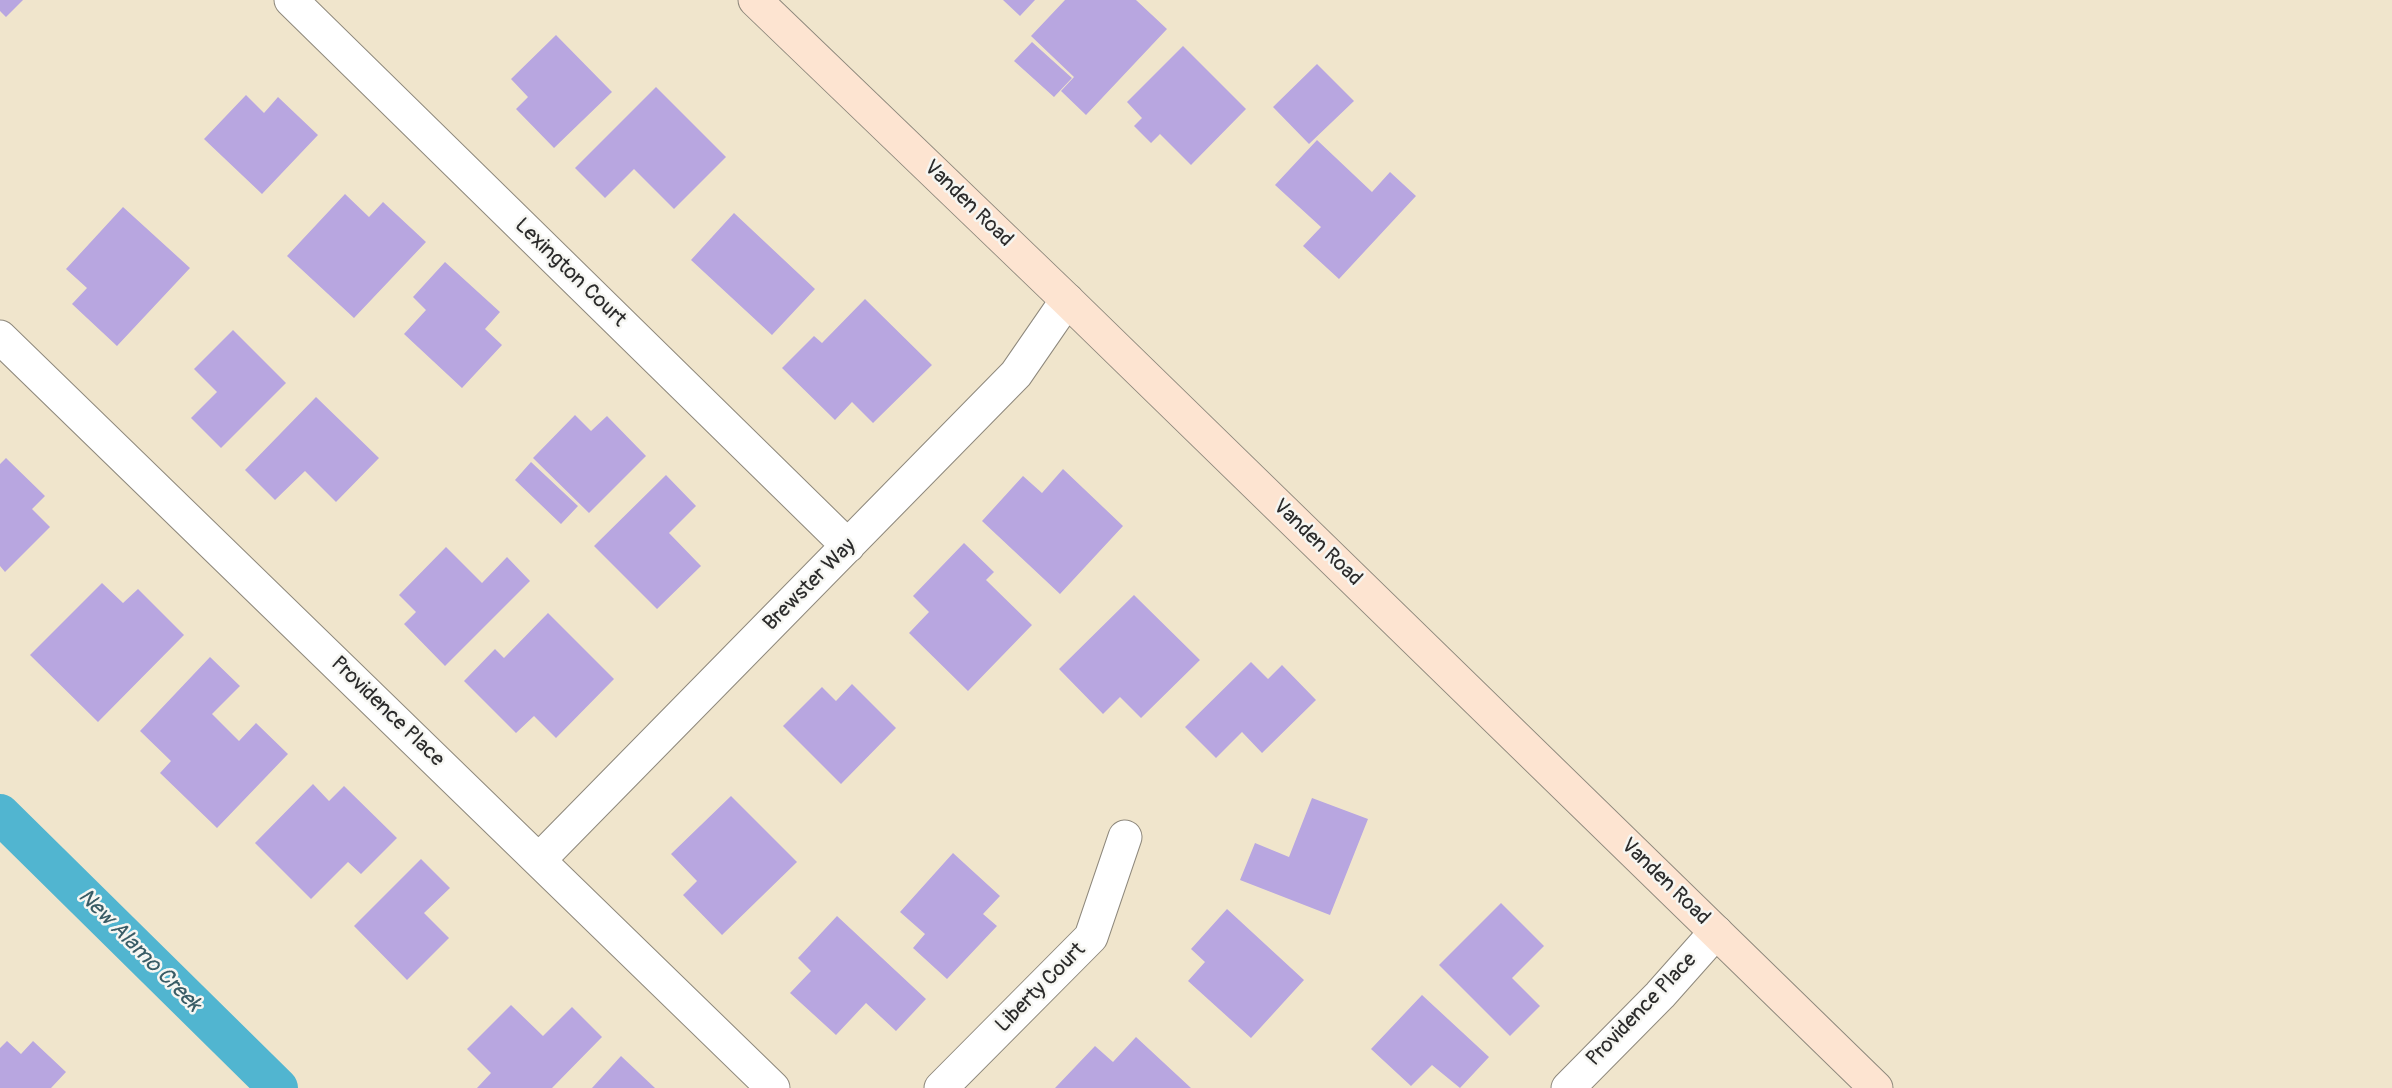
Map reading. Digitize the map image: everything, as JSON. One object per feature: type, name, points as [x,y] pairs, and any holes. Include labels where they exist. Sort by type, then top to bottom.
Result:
[{"type":"street","name":"Lexington Court","points":[[291,0],[848,546]]},
{"type":"street","name":"Vanden Road","points":[[755,0],[1067,300],[1876,1088]]},
{"type":"street","name":"Brewster Way","points":[[540,859],[1016,374],[1067,300]]},
{"type":"street","name":"Providence Place","points":[[0,337],[540,859],[773,1088]]},
{"type":"street","name":"Liberty Court","points":[[941,1088],[1091,937],[1125,837]]},
{"type":"street","name":"Providence Place","points":[[1568,1088],[1660,995],[1716,932]]},
{"type":"building","points":[[0,0],[23,0],[6,17],[0,11]]},
{"type":"building","points":[[1003,0],[1035,0],[1020,16]]},
{"type":"building","points":[[1065,0],[1136,0],[1167,29],[1086,115],[1061,91],[1074,77],[1031,36]]},
{"type":"building","points":[[556,35],[612,92],[554,148],[516,109],[528,97],[511,79]]},
{"type":"building","points":[[1032,42],[1072,78],[1054,97],[1014,61]]},
{"type":"building","points":[[1183,46],[1246,109],[1191,165],[1160,134],[1151,143],[1134,126],[1142,118],[1127,102]]},
{"type":"building","points":[[1317,64],[1354,101],[1309,144],[1273,107]]},
{"type":"building","points":[[656,87],[726,157],[674,209],[634,169],[605,198],[575,168]]},
{"type":"building","points":[[246,95],[264,113],[278,97],[318,135],[262,194],[204,139]]},
{"type":"building","points":[[1317,140],[1372,192],[1390,172],[1416,196],[1339,279],[1303,246],[1321,227],[1275,185]]},
{"type":"building","points":[[345,194],[369,217],[383,202],[426,242],[354,318],[287,256]]},
{"type":"building","points":[[123,207],[190,268],[117,346],[72,304],[87,288],[66,269]]},
{"type":"building","points":[[734,213],[815,289],[772,335],[691,260]]},
{"type":"building","points":[[445,262],[500,312],[485,329],[502,345],[462,388],[404,334],[426,310],[413,297]]},
{"type":"building","points":[[865,299],[932,365],[873,423],[852,402],[835,420],[782,368],[814,336],[822,343]]},
{"type":"building","points":[[233,330],[286,383],[221,448],[191,418],[217,392],[194,369]]},
{"type":"building","points":[[316,397],[379,458],[336,502],[305,471],[275,500],[245,470]]},
{"type":"building","points":[[575,415],[591,431],[607,416],[646,456],[589,513],[533,458]]},
{"type":"building","points":[[6,458],[45,496],[32,509],[50,527],[5,572],[0,566],[0,464]]},
{"type":"building","points":[[531,462],[578,506],[561,524],[515,480]]},
{"type":"building","points":[[1063,469],[1123,526],[1060,594],[982,521],[1023,476],[1042,493]]},
{"type":"building","points":[[666,475],[696,506],[669,533],[701,566],[657,609],[594,546]]},
{"type":"building","points":[[964,543],[994,572],[986,580],[1032,625],[968,691],[909,633],[929,612],[913,596]]},
{"type":"building","points":[[446,547],[482,583],[507,557],[530,581],[445,666],[404,624],[416,612],[399,595]]},
{"type":"building","points":[[102,583],[123,603],[138,589],[184,635],[98,722],[30,655]]},
{"type":"building","points":[[1134,595],[1200,660],[1141,718],[1120,697],[1103,714],[1059,669]]},
{"type":"building","points":[[548,613],[614,679],[556,738],[534,716],[516,733],[464,681],[495,649],[504,658]]},
{"type":"building","points":[[210,657],[240,686],[212,714],[239,741],[256,723],[288,754],[217,828],[160,773],[171,761],[140,731]]},
{"type":"building","points":[[1251,662],[1268,679],[1282,665],[1316,700],[1262,753],[1242,732],[1216,758],[1185,727]]},
{"type":"building","points":[[852,684],[896,728],[841,784],[783,726],[822,687],[836,701]]},
{"type":"building","points":[[313,784],[329,801],[344,786],[397,838],[361,874],[348,862],[311,899],[255,843]]},
{"type":"building","points":[[731,796],[797,862],[722,935],[683,895],[697,881],[671,854]]},
{"type":"building","points":[[1312,798],[1368,819],[1330,915],[1240,880],[1255,843],[1289,857]]},
{"type":"building","points":[[953,853],[1000,896],[983,914],[997,926],[947,979],[913,948],[925,934],[900,912]]},
{"type":"building","points":[[421,859],[450,888],[424,913],[449,938],[407,980],[354,926]]},
{"type":"building","points":[[1501,903],[1544,946],[1512,978],[1540,1006],[1510,1036],[1439,965]]},
{"type":"building","points":[[1227,909],[1304,980],[1251,1038],[1188,981],[1205,962],[1191,949]]},
{"type":"building","points":[[837,916],[926,999],[896,1031],[866,1003],[836,1035],[790,993],[811,971],[798,958]]},
{"type":"building","points":[[1422,995],[1489,1057],[1460,1088],[1432,1065],[1411,1086],[1371,1049]]},
{"type":"building","points":[[511,1005],[543,1036],[572,1007],[602,1037],[552,1088],[477,1088],[491,1073],[467,1049]]},
{"type":"building","points":[[1136,1037],[1191,1088],[1055,1088],[1095,1046],[1113,1062]]},
{"type":"building","points":[[7,1041],[21,1054],[33,1041],[66,1072],[51,1088],[0,1088],[0,1048]]},
{"type":"building","points":[[621,1056],[655,1088],[592,1088]]},
{"type":"waterway","name":"New Alamo Creek","points":[[0,814],[278,1088]]}]
